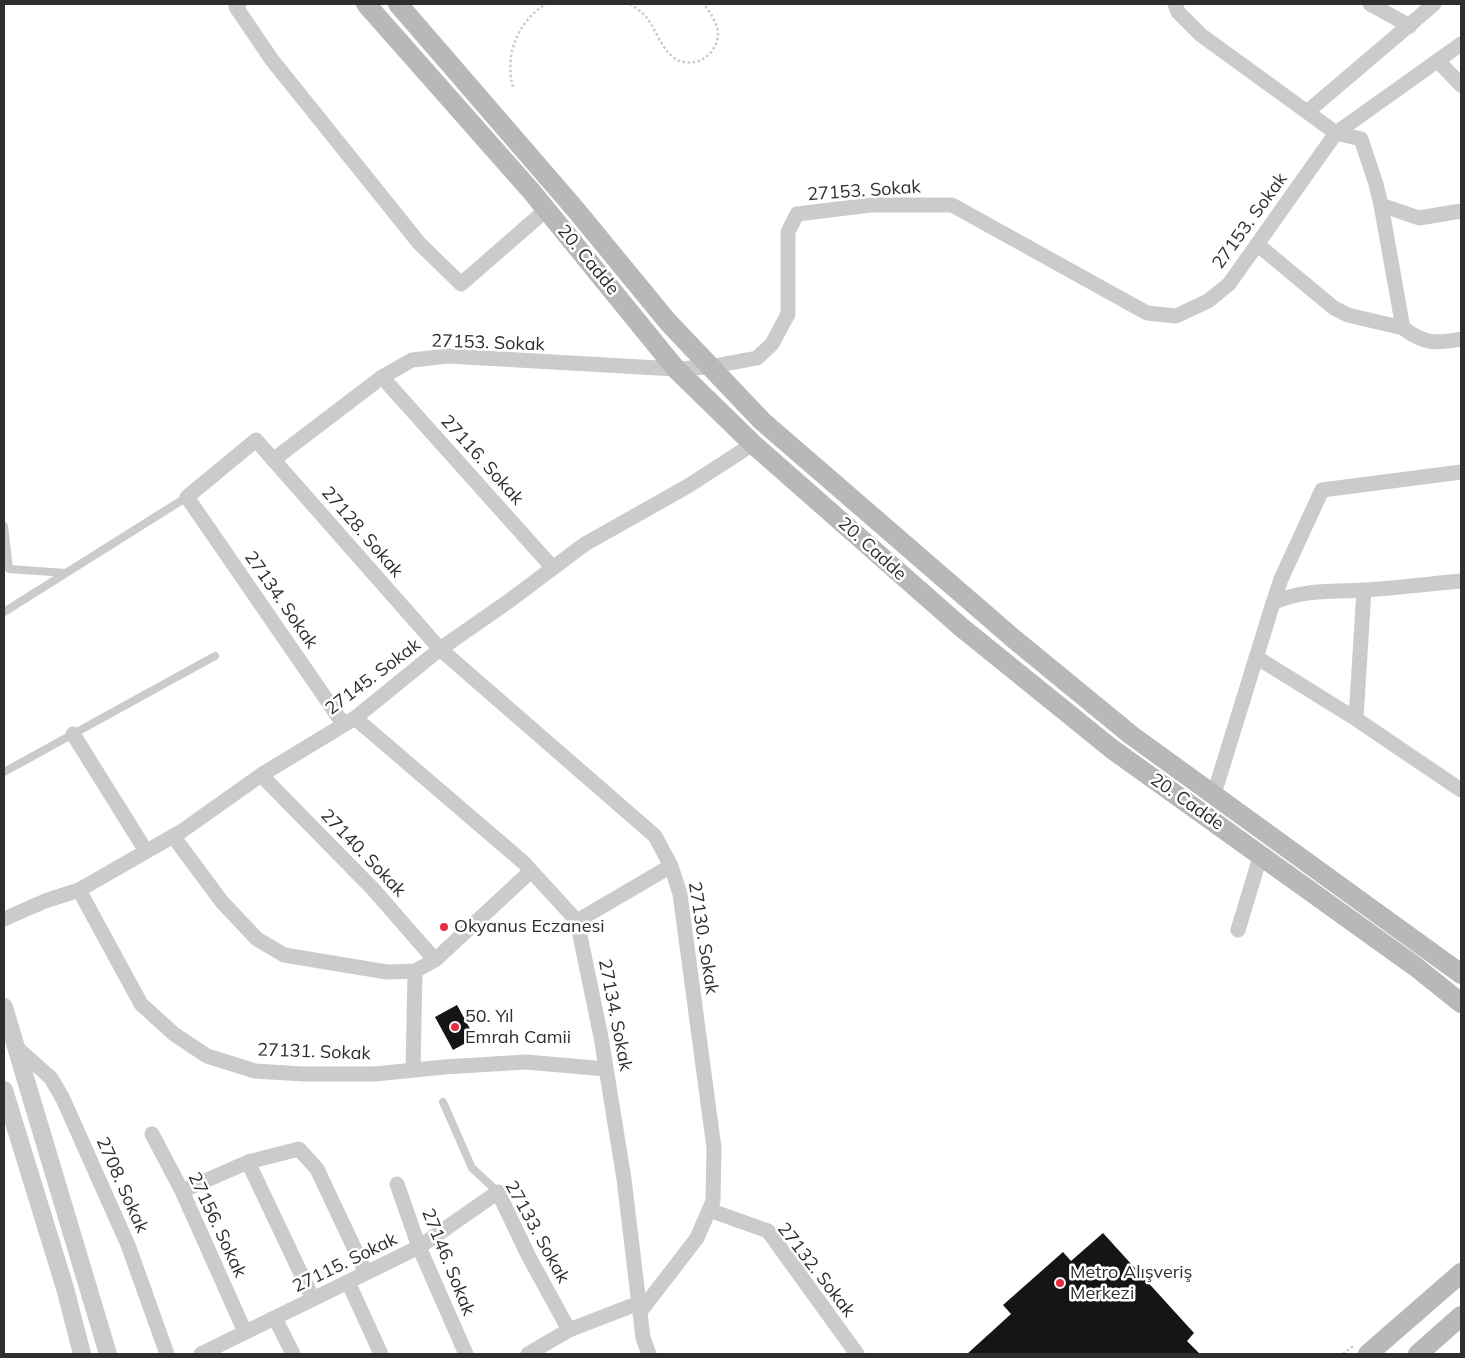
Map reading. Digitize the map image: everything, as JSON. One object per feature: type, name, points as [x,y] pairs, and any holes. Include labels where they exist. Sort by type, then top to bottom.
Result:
[{"type":"main road","name":"20. Cadde","points":[[366,4],[546,210],[676,369],[753,444],[968,634],[1112,749],[1261,854],[1416,967],[1461,1003]]},
{"type":"main road","points":[[398,4],[576,210],[668,322],[762,421],[1014,640],[1131,735],[1461,974]]},
{"type":"main road","points":[[1368,1354],[1461,1273]]},
{"type":"main road","points":[[1418,1354],[1461,1316]]},
{"type":"street","points":[[239,4],[236,7],[272,60],[420,243],[461,284],[546,210]]},
{"type":"street","points":[[1175,4],[1183,18],[1201,35],[1307,112],[1336,133],[1361,139],[1381,205],[1403,328]]},
{"type":"street","points":[[1370,4],[1410,26]]},
{"type":"street","points":[[1307,112],[1434,4]]},
{"type":"street","name":"27153. Sokak","points":[[273,460],[382,377],[412,360],[448,356],[676,369],[710,367],[757,358],[772,344],[788,314],[788,232],[796,214],[871,205],[952,204],[1147,313],[1176,316],[1208,301],[1230,284],[1336,133],[1461,44]]},
{"type":"street","points":[[1438,61],[1461,85]]},
{"type":"street","points":[[1381,205],[1419,218],[1461,211]]},
{"type":"street","points":[[1258,244],[1334,308],[1348,315],[1403,328],[1419,340],[1444,342],[1461,339]]},
{"type":"street","name":"27116. Sokak","points":[[382,377],[554,568]]},
{"type":"street","name":"27128. Sokak","points":[[187,497],[256,440],[440,649]]},
{"type":"street","name":"27145. Sokak","points":[[4,919],[45,901],[79,890],[173,836],[261,775],[349,722],[440,649],[585,544],[688,486],[753,444]]},
{"type":"street","points":[[1214,794],[1281,579],[1322,490],[1461,472]]},
{"type":"street","name":"27134. Sokak","points":[[187,497],[349,722],[532,871],[577,921],[606,1069],[624,1179],[643,1338],[649,1354]]},
{"type":"street","points":[[1273,603],[1289,595],[1461,581]]},
{"type":"street","points":[[1356,719],[1364,590]]},
{"type":"street","name":"27130. Sokak","points":[[440,649],[655,836],[671,866],[680,894],[714,1148],[713,1201],[697,1238],[639,1307]]},
{"type":"street","points":[[1256,657],[1356,719],[1461,790]]},
{"type":"street","points":[[73,734],[146,851]]},
{"type":"street","name":"27140. Sokak","points":[[261,775],[373,889],[435,960]]},
{"type":"street","points":[[173,836],[222,902],[257,939],[284,955],[388,972],[415,971],[435,960],[532,871]]},
{"type":"street","points":[[1238,930],[1261,854]]},
{"type":"street","points":[[577,921],[671,866]]},
{"type":"street","name":"27131. Sokak","points":[[79,890],[141,1004],[174,1034],[207,1056],[255,1071],[375,1074],[526,1062],[606,1069]]},
{"type":"street","points":[[413,1070],[415,971]]},
{"type":"street","points":[[4,1007],[108,1354]]},
{"type":"street","name":"2708. Sokak","points":[[16,1047],[51,1078],[63,1099],[128,1245],[168,1354]]},
{"type":"street","points":[[4,1090],[65,1288],[82,1354]]},
{"type":"street","name":"27156. Sokak","points":[[152,1134],[182,1191],[245,1332]]},
{"type":"street","points":[[182,1191],[248,1162],[299,1149],[317,1169],[366,1273]]},
{"type":"street","points":[[248,1162],[313,1299]]},
{"type":"street","name":"27146. Sokak","points":[[397,1184],[419,1248],[466,1354]]},
{"type":"street","name":"27115. Sokak","points":[[201,1354],[419,1248],[498,1192]]},
{"type":"street","name":"27133. Sokak","points":[[498,1192],[529,1257],[569,1330]]},
{"type":"street","name":"27132. Sokak","points":[[708,1210],[768,1231],[857,1354]]},
{"type":"street","points":[[348,1282],[381,1354]]},
{"type":"street","points":[[528,1354],[569,1330],[639,1307]]},
{"type":"street","points":[[275,1318],[293,1354]]},
{"type":"lane","points":[[4,612],[187,497]]},
{"type":"lane","points":[[4,526],[9,569],[66,573]]},
{"type":"lane","points":[[4,772],[215,656]]},
{"type":"lane","name":"27133. Sokak","points":[[443,1102],[472,1168],[498,1192]]},
{"type":"path","points":[[513,87],[510,76],[511,52],[517,36],[520,29],[536,10],[546,4]]},
{"type":"path","points":[[630,4],[646,17],[671,56],[688,62],[706,57],[717,43],[717,24],[704,4]]},
{"type":"building","name":"50. Yıl Emrah Camii","points":[[457,1005],[475,1038],[453,1050],[435,1017]]},
{"type":"building","name":"Metro Alışveriş Merkezi","points":[[1103,1233],[1194,1333],[1187,1341],[1200,1354],[967,1354],[1011,1314],[1003,1305],[1063,1252],[1071,1261]]},
{"type":"place","name":"Okyanus Eczanesi","points":[[444,927]]},
{"type":"place","name":"50. Yıl Emrah Camii","points":[[455,1027]]},
{"type":"place","name":"Metro Alışveriş Merkezi","points":[[1060,1283]]}]
